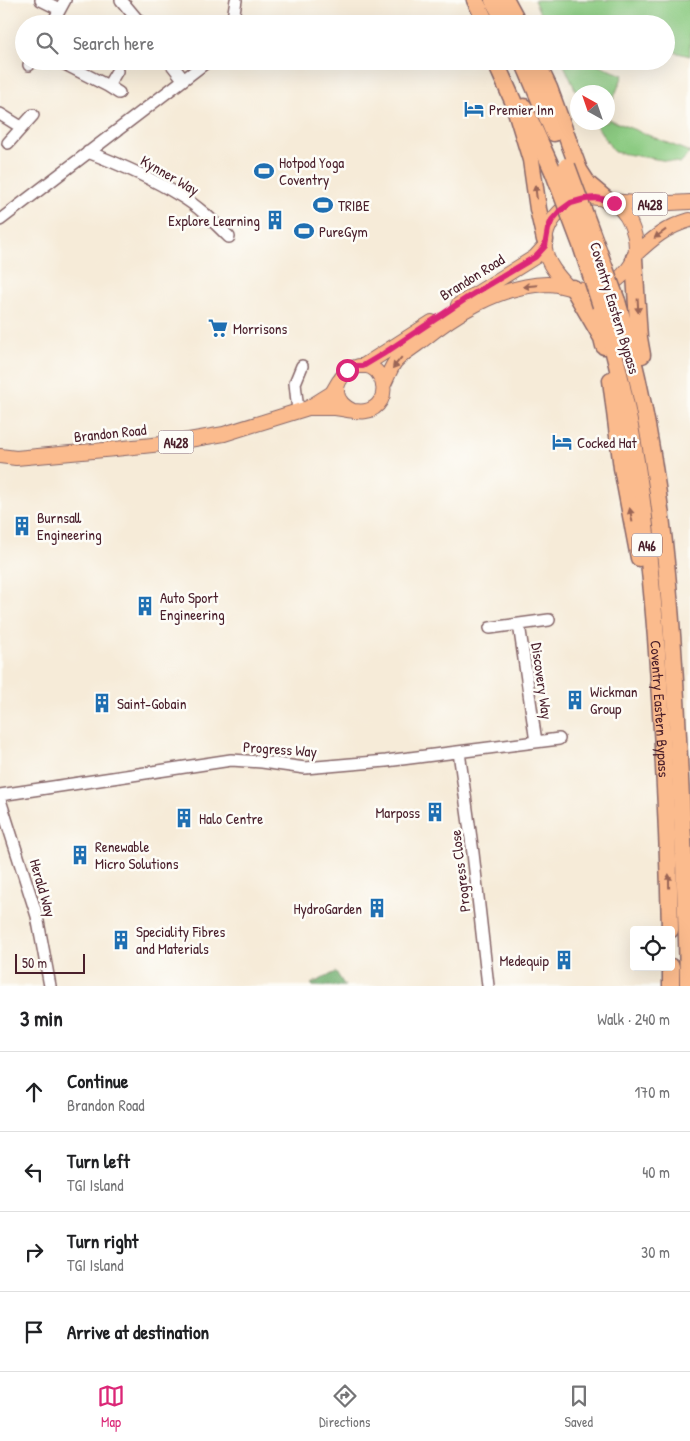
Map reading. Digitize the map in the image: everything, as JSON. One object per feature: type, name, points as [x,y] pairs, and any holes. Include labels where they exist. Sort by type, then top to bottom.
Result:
[{"type":"highway","points":[[464,0],[472,15]]},
{"type":"highway","points":[[474,0],[482,15]]},
{"type":"highway","points":[[493,0],[501,15]]},
{"type":"highway","points":[[506,0],[514,15]]},
{"type":"highway","points":[[499,70],[513,101],[531,160],[545,243]]},
{"type":"highway","name":"Coventry Eastern Bypass","points":[[509,70],[560,169]]},
{"type":"highway","name":"Coventry Eastern Bypass","points":[[526,70],[560,169],[581,245],[631,349],[643,404],[663,524],[675,675],[688,986]]},
{"type":"highway","points":[[540,70],[549,88],[579,170],[588,184],[608,200]]},
{"type":"highway","points":[[635,256],[638,338],[650,399],[671,532],[683,674],[679,756]]},
{"type":"highway","points":[[571,288],[602,338],[611,378],[622,468],[638,552],[647,619],[653,715],[666,788]]},
{"type":"highway","name":"Coventry Eastern Bypass","points":[[609,304],[614,350],[636,457],[653,598],[666,788],[670,926]]},
{"type":"highway","points":[[671,971],[671,986]]},
{"type":"main road","points":[[585,199],[608,200],[620,209],[628,219],[634,233],[635,256],[628,269],[617,280],[601,287],[580,290],[571,288],[550,265],[545,243],[552,220],[571,203],[585,199]]},
{"type":"main road","name":"A428","points":[[608,200],[650,204],[690,202]]},
{"type":"main road","name":"A428","points":[[635,256],[649,242],[672,225],[690,220]]},
{"type":"main road","name":"Brandon Road","points":[[363,366],[535,257],[545,243]]},
{"type":"main road","name":"Brandon Road","points":[[384,386],[395,362],[436,328],[462,311],[492,296],[521,286],[550,284],[571,288]]},
{"type":"main road","points":[[356,366],[363,366],[376,372],[381,378],[384,386],[381,400],[374,408],[363,412],[353,411],[339,399],[337,390],[339,381],[347,370],[356,366]]},
{"type":"main road","name":"Brandon Road","points":[[303,410],[332,393],[339,381]]},
{"type":"main road","name":"Brandon Road","points":[[0,456],[16,458],[171,443],[224,434],[303,410],[335,408],[353,411]]},
{"type":"street","points":[[41,0],[62,5]]},
{"type":"street","points":[[122,0],[134,15]]},
{"type":"street","points":[[234,15],[236,0]]},
{"type":"street","points":[[77,70],[119,93]]},
{"type":"street","points":[[176,70],[183,79]]},
{"type":"street","points":[[0,220],[196,70]]},
{"type":"street","points":[[108,86],[117,72]]},
{"type":"street","points":[[0,114],[21,127]]},
{"type":"street","points":[[8,142],[33,115]]},
{"type":"street","name":"Kynner Way","points":[[88,152],[128,168],[180,195],[212,220],[229,237]]},
{"type":"street","points":[[302,366],[295,382],[303,410]]},
{"type":"street","name":"Discovery Way","points":[[490,628],[549,620]]},
{"type":"street","name":"Discovery Way","points":[[519,624],[536,742]]},
{"type":"street","name":"Progress Way","points":[[0,795],[231,760],[305,768],[386,761],[559,740]]},
{"type":"street","name":"Progress Close","points":[[459,752],[488,986]]},
{"type":"street","name":"Herald Way","points":[[0,800],[37,916],[50,986]]},
{"type":"green space","points":[[534,0],[690,0],[690,56],[675,52],[675,15],[541,15]]},
{"type":"green space","points":[[566,70],[610,70],[623,75],[615,95],[615,85],[573,85]]},
{"type":"green space","points":[[615,122],[690,153],[680,163],[614,152],[600,130],[615,130]]},
{"type":"green space","points":[[336,972],[345,986],[313,986],[311,984]]},
{"type":"place","name":"Premier Inn","points":[[474,109]]},
{"type":"place","name":"Hotpod Yoga Coventry","points":[[264,171]]},
{"type":"place","name":"TRIBE","points":[[323,205]]},
{"type":"place","name":"Explore Learning","points":[[275,220]]},
{"type":"place","name":"PureGym","points":[[304,231]]},
{"type":"place","name":"Morrisons","points":[[218,328]]},
{"type":"place","name":"Cocked Hat","points":[[562,442]]},
{"type":"place","name":"Burnsall Engineering","points":[[22,526]]},
{"type":"place","name":"Auto Sport Engineering","points":[[145,606]]},
{"type":"place","name":"Wickman Group","points":[[575,700]]},
{"type":"place","name":"Saint-Gobain","points":[[102,703]]},
{"type":"place","name":"Marposs","points":[[435,812]]},
{"type":"place","name":"Halo Centre","points":[[184,818]]},
{"type":"place","name":"Renewable Micro Solutions","points":[[80,855]]},
{"type":"place","name":"HydroGarden","points":[[377,908]]},
{"type":"place","name":"Speciality Fibres and Materials","points":[[121,940]]},
{"type":"place","name":"Medequip","points":[[564,960]]},
{"type":"route","points":[[347,370],[356,366],[363,366],[383,354],[470,296],[535,257],[545,246],[545,240],[552,220],[571,203],[596,198],[614,203]]}]
